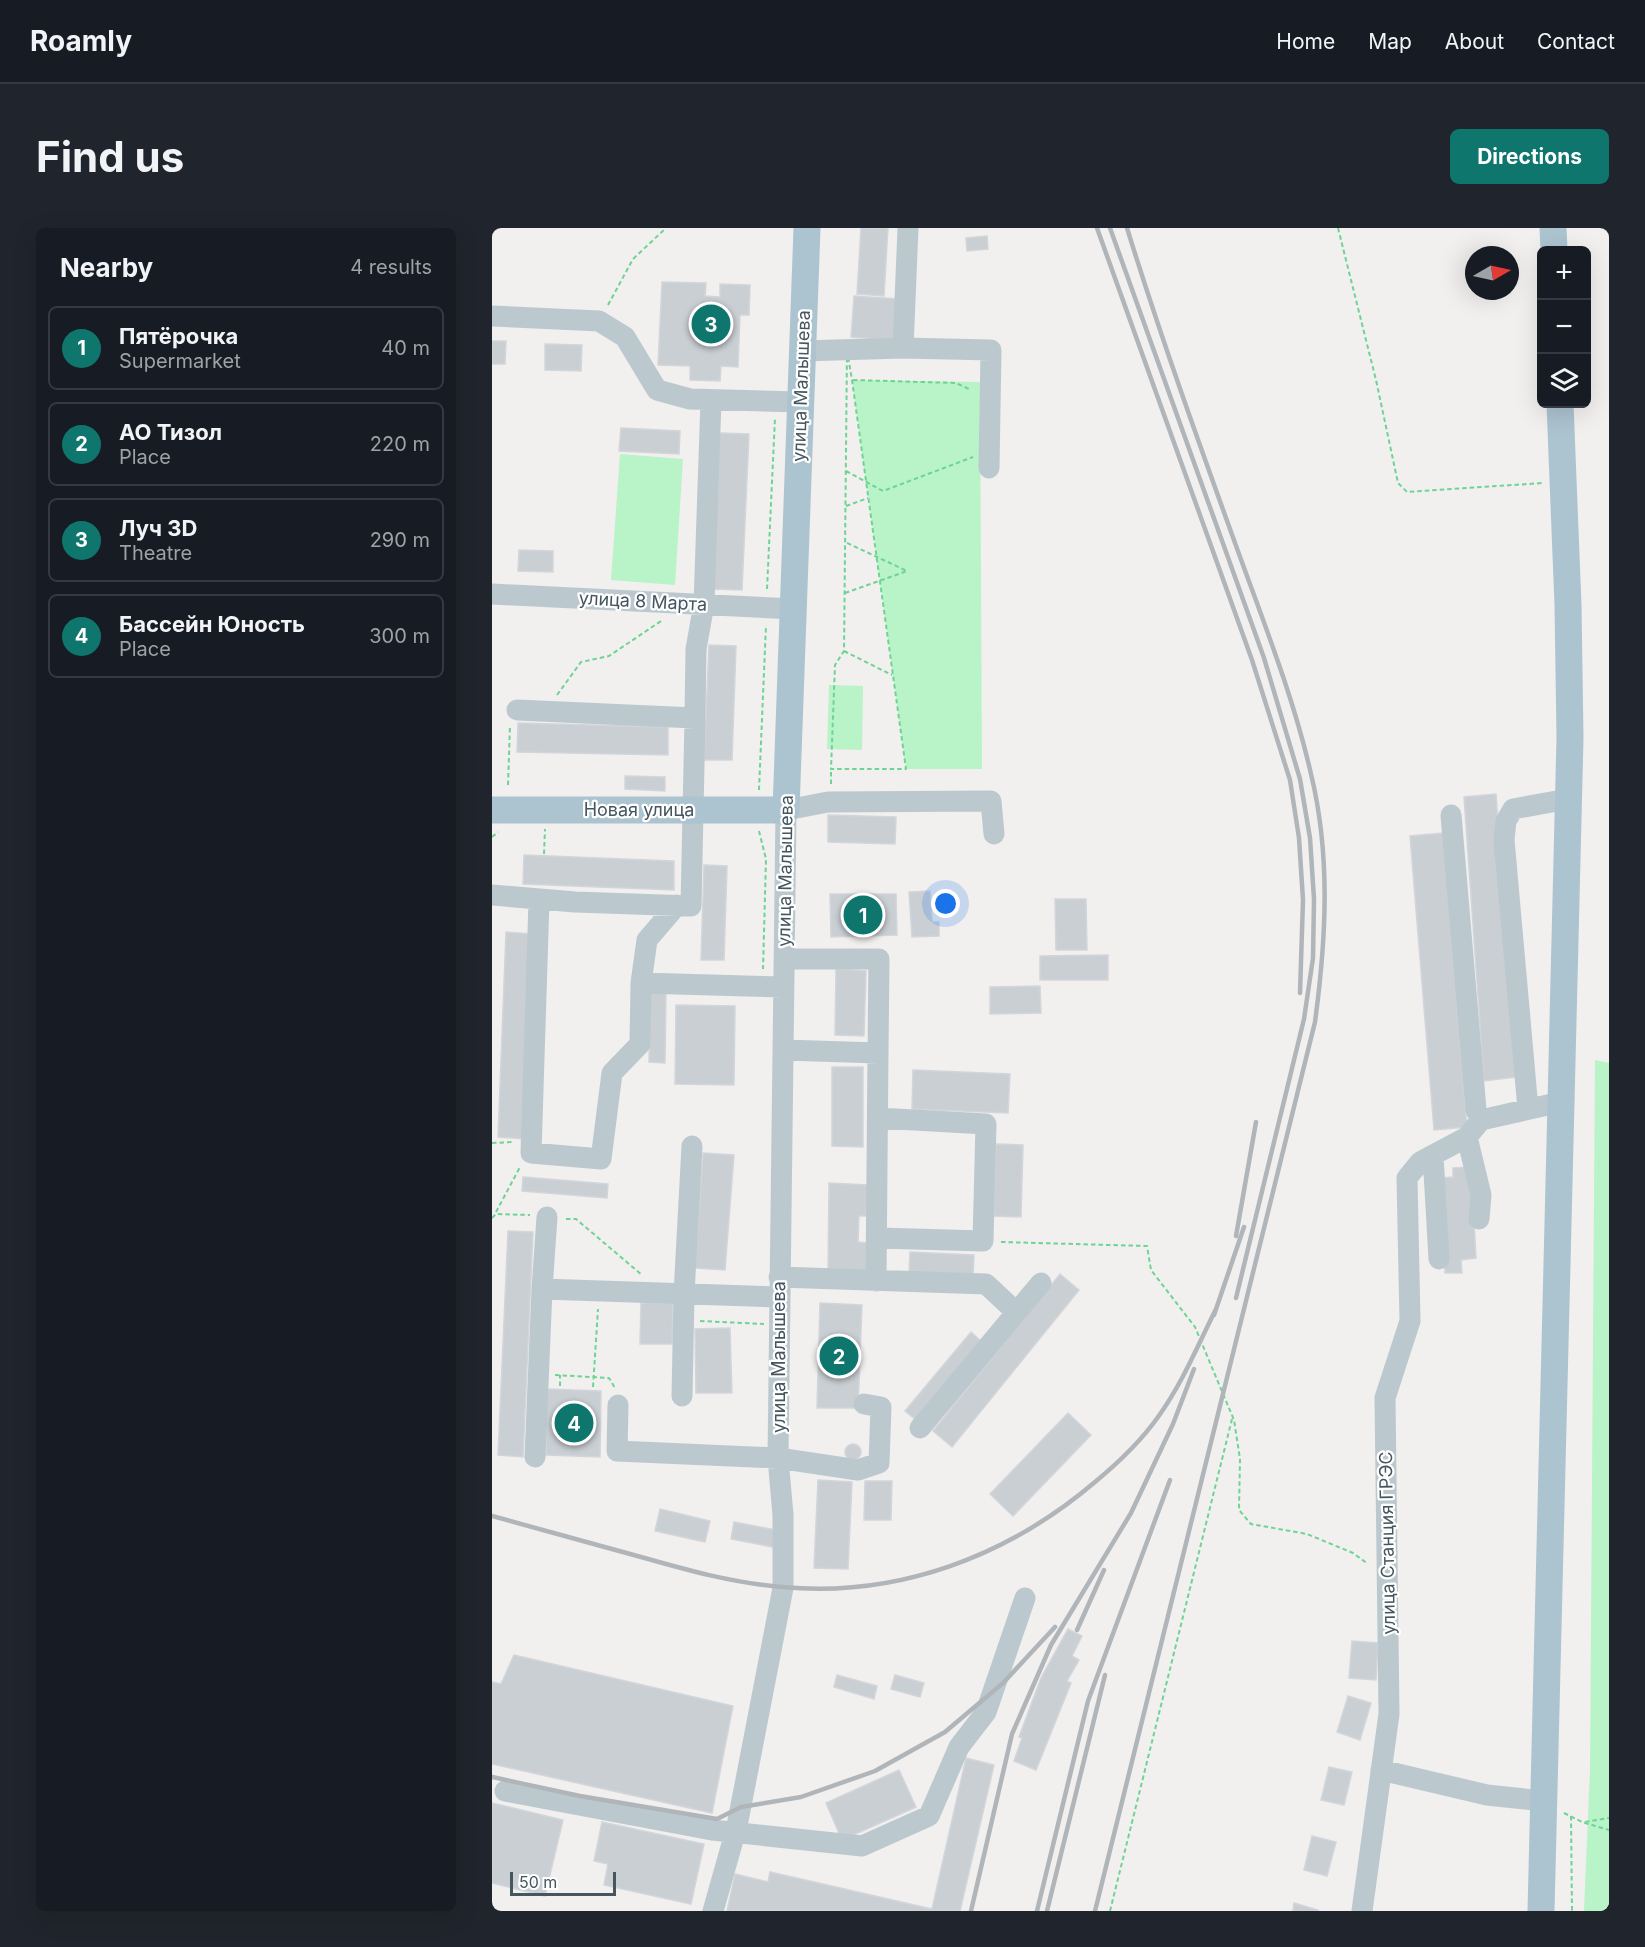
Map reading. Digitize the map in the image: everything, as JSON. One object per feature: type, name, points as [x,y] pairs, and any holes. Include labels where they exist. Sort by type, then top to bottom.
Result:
[{"type":"main road","name":"улица Малышева","points":[[786,810],[794,609],[788,402],[802,351],[807,228]]},
{"type":"main road","points":[[1553,228],[1554,246]]},
{"type":"main road","points":[[1540,1911],[1568,800],[1568,605],[1560,408]]},
{"type":"main road","name":"Новая улица","points":[[492,810],[786,810]]},
{"type":"street","points":[[903,348],[908,228]]},
{"type":"street","points":[[492,316],[599,321],[625,337],[657,390],[690,399],[788,402]]},
{"type":"street","points":[[802,351],[903,348],[991,350],[984,461]]},
{"type":"street","points":[[695,714],[696,604],[711,400]]},
{"type":"street","name":"улица 8 Марта","points":[[492,594],[794,609]]},
{"type":"street","points":[[492,895],[539,900],[691,906],[691,809],[695,718],[517,710]]},
{"type":"street","points":[[1528,1109],[1507,892],[1504,840],[1506,822],[1513,809],[1568,800]]},
{"type":"street","points":[[786,810],[828,802],[991,801],[994,834]]},
{"type":"street","name":"улица Малышева","points":[[713,1911],[736,1831],[783,1587],[783,1515],[778,1458],[786,810]]},
{"type":"street","points":[[1451,815],[1476,1110],[1481,1120]]},
{"type":"street","points":[[539,900],[531,1148],[601,1159],[612,1073],[640,1044],[640,983],[647,940],[677,905]]},
{"type":"street","points":[[784,959],[879,958],[876,1281]]},
{"type":"street","points":[[640,983],[784,987]]},
{"type":"street","points":[[783,1050],[878,1053]]},
{"type":"street","points":[[1439,1259],[1433,1155],[1467,1137],[1481,1120],[1561,1102]]},
{"type":"street","points":[[878,1118],[986,1124],[983,1241],[878,1238]]},
{"type":"street","points":[[1467,1137],[1481,1195],[1479,1219]]},
{"type":"street","points":[[682,1396],[677,1298],[692,1146]]},
{"type":"street","name":"улица Станция ГРЭС","points":[[1362,1911],[1389,1714],[1385,1398],[1410,1321],[1407,1178],[1420,1162],[1433,1155]]},
{"type":"street","points":[[535,1457],[547,1217]]},
{"type":"street","points":[[542,1289],[677,1298],[779,1287],[876,1281],[986,1284],[1015,1311]]},
{"type":"street","points":[[920,1428],[1015,1311],[1041,1283]]},
{"type":"street","points":[[618,1405],[617,1451],[778,1458],[858,1470],[879,1463],[881,1407],[864,1404]]},
{"type":"street","points":[[505,1791],[712,1830],[862,1846],[929,1816],[959,1747],[986,1712],[1025,1598]]},
{"type":"street","points":[[1381,1770],[1487,1795],[1544,1801]]},
{"type":"path","points":[[599,321],[633,260],[666,228]]},
{"type":"path","points":[[1338,228],[1376,380],[1398,483],[1407,492],[1563,481]]},
{"type":"path","points":[[847,350],[852,380],[906,769],[831,769],[835,665],[844,651],[847,350]]},
{"type":"path","points":[[852,380],[956,382],[976,392]]},
{"type":"path","points":[[762,987],[766,859],[759,835],[759,809],[767,608],[788,402]]},
{"type":"path","points":[[846,471],[883,491],[984,461]]},
{"type":"path","points":[[846,506],[868,498]]},
{"type":"path","points":[[844,593],[907,571],[845,542]]},
{"type":"path","points":[[557,696],[580,662],[609,656],[696,604]]},
{"type":"path","points":[[844,651],[893,675]]},
{"type":"path","points":[[508,785],[510,718],[517,710]]},
{"type":"path","points":[[544,854],[545,823]]},
{"type":"path","points":[[492,1143],[531,1148],[511,1180],[492,1218]]},
{"type":"path","points":[[496,1214],[576,1220],[677,1298],[700,1321],[779,1324]]},
{"type":"path","points":[[983,1241],[1147,1246],[1151,1270],[1195,1327],[1233,1417],[1240,1459],[1239,1510],[1251,1524],[1307,1534],[1353,1553],[1387,1578]]},
{"type":"path","points":[[593,1387],[599,1291]]},
{"type":"path","points":[[539,1374],[609,1378],[619,1395],[618,1405]]},
{"type":"path","points":[[560,1375],[560,1386]]},
{"type":"path","points":[[1110,1911],[1233,1417]]},
{"type":"path","points":[[1544,1801],[1582,1822],[1609,1830]]},
{"type":"path","points":[[1571,1816],[1572,1911]]},
{"type":"path","points":[[1582,1822],[1609,1818]]},
{"type":"green space","points":[[852,380],[980,382],[982,769],[906,769]]},
{"type":"green space","points":[[620,454],[683,459],[675,585],[611,580]]},
{"type":"green space","points":[[829,685],[863,686],[862,750],[827,749]]},
{"type":"green space","points":[[1595,1060],[1609,1063],[1609,1911],[1584,1911],[1590,1769]]},
{"type":"building","points":[[861,228],[888,228],[884,296],[857,294]]},
{"type":"building","points":[[987,236],[988,249],[967,251],[966,238]]},
{"type":"building","points":[[662,282],[706,283],[705,296],[720,297],[720,284],[750,285],[749,315],[740,315],[738,367],[721,366],[720,381],[690,380],[690,366],[658,365]]},
{"type":"building","points":[[854,296],[898,299],[895,340],[851,337]]},
{"type":"building","points":[[492,341],[506,341],[505,364],[492,364]]},
{"type":"building","points":[[545,344],[582,345],[581,371],[545,370]]},
{"type":"building","points":[[621,428],[680,431],[679,454],[619,451]]},
{"type":"building","points":[[718,433],[749,434],[742,590],[712,589]]},
{"type":"building","points":[[519,550],[553,551],[553,572],[518,571]]},
{"type":"building","points":[[709,645],[736,646],[732,760],[704,760]]},
{"type":"building","points":[[518,723],[668,727],[668,755],[517,752]]},
{"type":"building","points":[[625,776],[665,777],[665,791],[625,789]]},
{"type":"building","points":[[1496,794],[1516,1077],[1484,1081],[1464,797]]},
{"type":"building","points":[[828,815],[896,817],[895,844],[828,842]]},
{"type":"building","points":[[1443,833],[1467,1127],[1434,1130],[1410,836]]},
{"type":"building","points":[[524,855],[674,861],[674,890],[523,884]]},
{"type":"building","points":[[704,865],[727,866],[724,960],[701,960]]},
{"type":"building","points":[[930,891],[932,922],[939,922],[939,936],[912,937],[909,892]]},
{"type":"building","points":[[830,894],[896,894],[897,935],[831,937]]},
{"type":"building","points":[[1055,899],[1086,899],[1087,950],[1056,950]]},
{"type":"building","points":[[506,932],[533,934],[525,1139],[498,1137]]},
{"type":"building","points":[[1108,955],[1108,980],[1040,980],[1040,956]]},
{"type":"building","points":[[836,969],[866,971],[864,1036],[835,1035]]},
{"type":"building","points":[[1040,986],[1041,1013],[990,1014],[990,987]]},
{"type":"building","points":[[650,990],[666,990],[665,1063],[649,1062]]},
{"type":"building","points":[[676,1005],[735,1006],[734,1085],[675,1084]]},
{"type":"building","points":[[832,1067],[863,1067],[863,1147],[832,1146]]},
{"type":"building","points":[[913,1070],[1010,1074],[1008,1113],[912,1109]]},
{"type":"building","points":[[996,1144],[1023,1145],[1021,1217],[994,1216]]},
{"type":"building","points":[[703,1153],[734,1155],[725,1270],[695,1268]]},
{"type":"building","points":[[1471,1167],[1476,1258],[1461,1260],[1462,1273],[1445,1273],[1441,1178],[1453,1177],[1453,1168]]},
{"type":"building","points":[[523,1177],[608,1184],[607,1198],[522,1191]]},
{"type":"building","points":[[829,1183],[868,1185],[866,1216],[859,1216],[858,1242],[867,1243],[867,1274],[828,1272]]},
{"type":"building","points":[[508,1231],[533,1232],[523,1457],[498,1455]]},
{"type":"building","points":[[910,1252],[974,1255],[973,1278],[909,1275]]},
{"type":"building","points":[[1060,1274],[1079,1290],[952,1447],[933,1431]]},
{"type":"building","points":[[641,1303],[673,1303],[672,1344],[640,1344]]},
{"type":"building","points":[[820,1303],[862,1305],[858,1408],[817,1408]]},
{"type":"building","points":[[730,1328],[732,1393],[696,1393],[695,1329]]},
{"type":"building","points":[[971,1332],[982,1342],[917,1421],[905,1411]]},
{"type":"building","points":[[547,1389],[601,1391],[600,1457],[546,1455]]},
{"type":"building","points":[[1068,1413],[1091,1435],[1013,1516],[990,1494]]},
{"type":"building","points":[[850,1444],[856,1444],[861,1452],[859,1458],[850,1460],[845,1455],[845,1449]]},
{"type":"building","points":[[818,1480],[852,1482],[848,1569],[814,1568]]},
{"type":"building","points":[[865,1481],[892,1481],[891,1520],[864,1520]]},
{"type":"building","points":[[660,1509],[710,1521],[705,1542],[655,1531]]},
{"type":"building","points":[[734,1522],[776,1530],[773,1547],[731,1539]]},
{"type":"building","points":[[1068,1629],[1082,1636],[1072,1656],[1079,1660],[1067,1681],[1071,1683],[1036,1770],[1014,1761],[1022,1738],[1019,1737],[1041,1678]]},
{"type":"building","points":[[1352,1641],[1378,1643],[1376,1680],[1349,1678]]},
{"type":"building","points":[[514,1655],[733,1706],[712,1813],[492,1764],[492,1682],[501,1684]]},
{"type":"building","points":[[837,1675],[877,1686],[874,1699],[834,1687]]},
{"type":"building","points":[[895,1675],[924,1683],[920,1697],[891,1689]]},
{"type":"building","points":[[1348,1696],[1371,1703],[1360,1740],[1337,1732]]},
{"type":"building","points":[[966,1758],[994,1765],[960,1911],[727,1911],[735,1874],[768,1882],[770,1872],[932,1909]]},
{"type":"building","points":[[1329,1767],[1352,1772],[1344,1805],[1321,1800]]},
{"type":"building","points":[[899,1770],[916,1807],[842,1840],[826,1803]]},
{"type":"building","points":[[492,1803],[563,1820],[545,1896],[492,1883]]},
{"type":"building","points":[[602,1822],[704,1844],[691,1904],[604,1885],[608,1864],[594,1861]]},
{"type":"building","points":[[1312,1836],[1336,1842],[1327,1876],[1304,1870]]},
{"type":"building","points":[[1294,1903],[1318,1910],[1318,1911],[1293,1911]]},
{"type":"railway","points":[[1097,228],[1252,660],[1290,780],[1299,838],[1303,900],[1300,993]]},
{"type":"railway","points":[[1110,228],[1264,658],[1300,779],[1310,838],[1314,899],[1313,958],[1304,1019],[1236,1298]]},
{"type":"railway","points":[[1095,1911],[1315,1022],[1322,960],[1325,898],[1322,836],[1317,805],[1304,746],[1288,690],[1181,392],[1127,228]]},
{"type":"railway","points":[[1236,1236],[1256,1122]]},
{"type":"railway","points":[[1214,1315],[1244,1227]]},
{"type":"railway","points":[[492,1516],[676,1567],[746,1582],[782,1587],[825,1589],[868,1586],[909,1578],[988,1551],[1026,1531],[1104,1475],[1137,1443],[1167,1404],[1216,1309]]},
{"type":"railway","points":[[971,1911],[1012,1734],[1051,1645],[1131,1513],[1173,1424],[1194,1369]]},
{"type":"railway","points":[[1037,1911],[1088,1701],[1170,1480]]},
{"type":"railway","points":[[1077,1630],[1104,1570]]},
{"type":"railway","points":[[492,1777],[580,1796],[717,1819],[741,1807],[801,1797],[875,1771],[945,1732],[1003,1683],[1055,1627]]},
{"type":"railway","points":[[1047,1911],[1105,1675]]},
{"type":"place","name":"Луч 3D","points":[[711,324]]},
{"type":"place","name":"Пятёрочка","points":[[863,915]]},
{"type":"place","name":"АО Тизол","points":[[839,1356]]},
{"type":"place","name":"Бассейн Юность","points":[[574,1423]]}]
